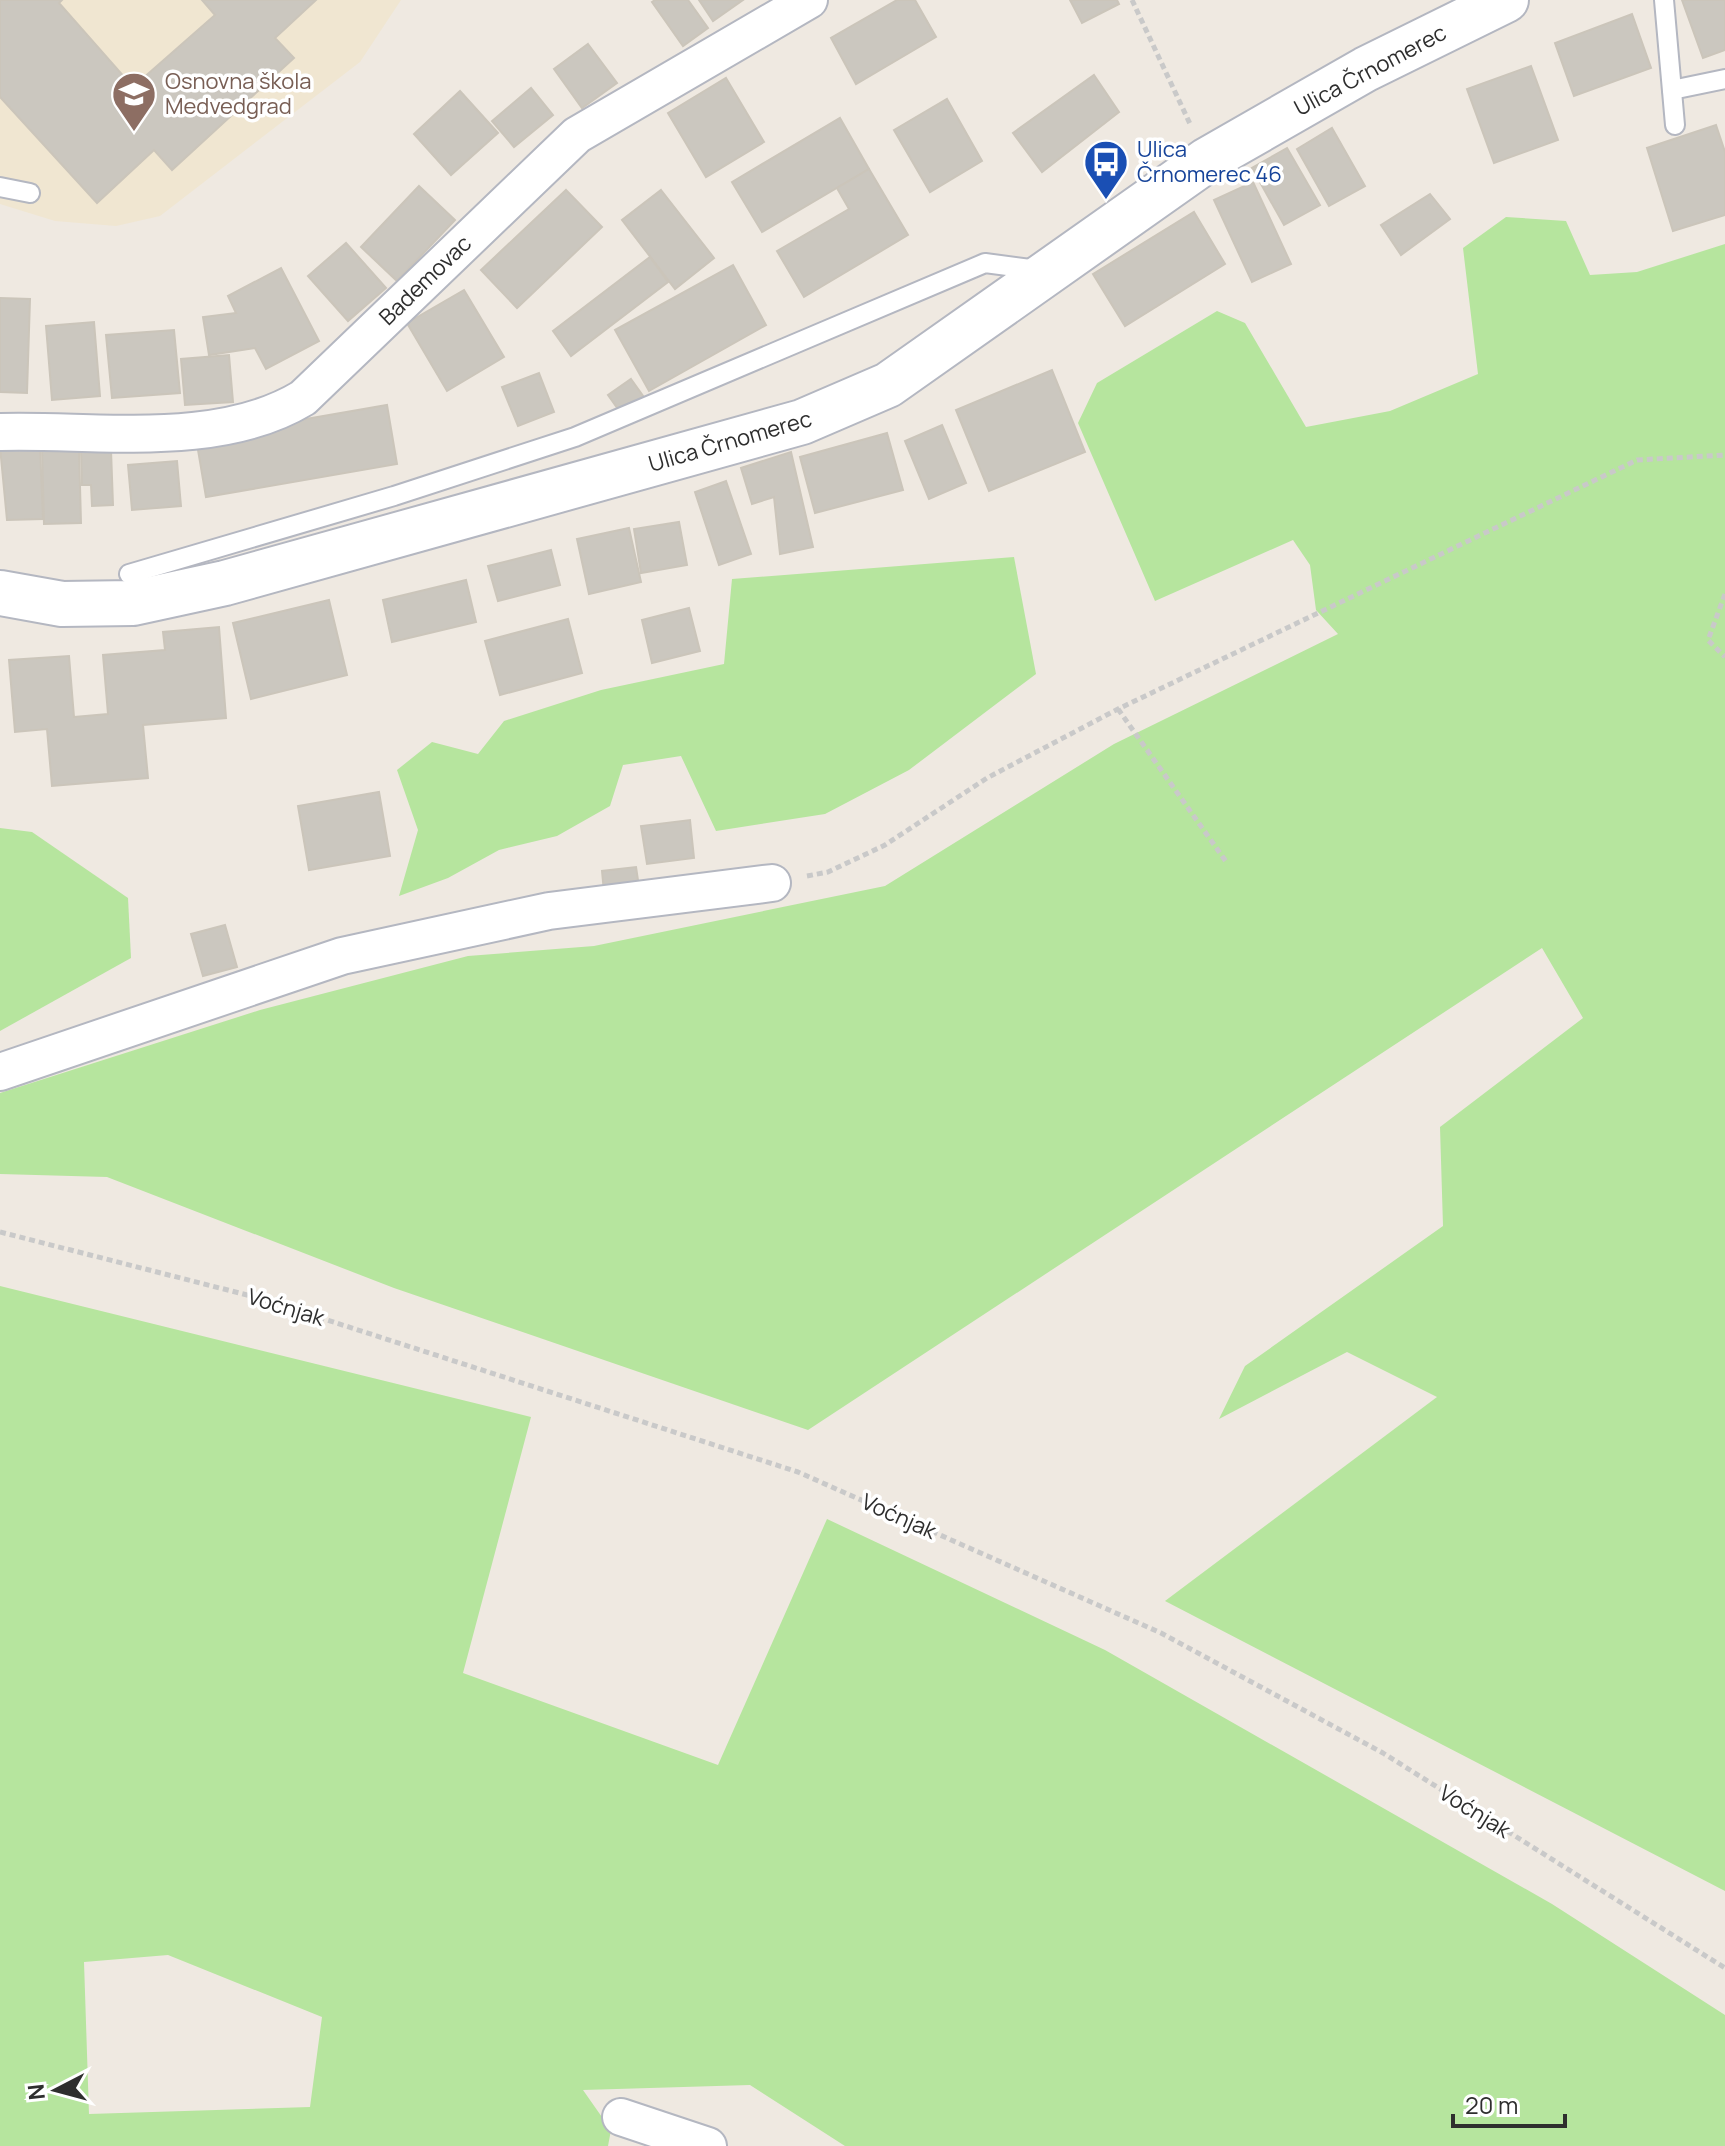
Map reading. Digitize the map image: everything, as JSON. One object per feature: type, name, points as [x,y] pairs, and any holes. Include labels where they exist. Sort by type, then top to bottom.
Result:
[{"type":"street","name":"Bademovac","points":[[0,432],[102,436],[175,431],[231,424],[286,408],[303,398],[577,135],[809,0]]},
{"type":"street","name":"Ulica Črnomerec","points":[[0,593],[62,604],[148,599],[225,583],[802,422],[888,385],[1207,160],[1366,69],[1506,0]]},
{"type":"street","points":[[0,1072],[342,956],[549,911],[772,883]]},
{"type":"street","points":[[621,2117],[708,2146]]},
{"type":"lane","points":[[1664,0],[1675,125]]},
{"type":"lane","points":[[1672,90],[1725,79]]},
{"type":"lane","points":[[0,187],[30,193]]},
{"type":"lane","points":[[129,574],[394,496],[575,437],[985,263],[1050,272]]},
{"type":"path","points":[[1132,0],[1196,138]]},
{"type":"path","points":[[772,883],[828,872],[885,845],[987,778],[1118,709],[1637,460],[1725,455]]},
{"type":"path","points":[[1725,594],[1708,640],[1725,657]]},
{"type":"path","points":[[1118,709],[1227,863]]},
{"type":"path","name":"Voćnjak","points":[[0,1232],[259,1298],[798,1472],[1161,1633],[1383,1753],[1725,1968]]},
{"type":"shaded area","name":"Osnovna škola Medvedgrad","points":[[0,0],[401,0],[360,62],[160,216],[116,226],[55,221],[0,204]]},
{"type":"green space","points":[[1506,217],[1566,221],[1590,275],[1637,272],[1725,244],[1725,1891],[1165,1601],[1437,1397],[1347,1352],[1219,1419],[1245,1366],[1443,1226],[1440,1127],[1583,1018],[1542,948],[808,1430],[394,1288],[107,1177],[0,1174],[0,1093],[260,1010],[468,956],[594,946],[885,886],[1114,744],[1338,634],[1316,610],[1310,565],[1293,540],[1155,601],[1078,423],[1097,383],[1217,311],[1245,323],[1306,427],[1390,411],[1478,374],[1463,248]]},
{"type":"green space","points":[[1014,557],[1036,674],[909,770],[825,814],[716,831],[681,756],[623,765],[610,806],[557,836],[499,850],[448,878],[399,896],[418,830],[397,770],[432,742],[478,754],[504,721],[601,690],[724,664],[732,579]]},
{"type":"green space","points":[[0,828],[32,832],[128,898],[131,958],[0,1031]]},
{"type":"green space","points":[[0,1286],[531,1417],[463,1673],[718,1765],[827,1519],[1105,1650],[1552,1904],[1725,2015],[1725,2146],[845,2146],[750,2085],[583,2090],[611,2130],[608,2146],[0,2146]],"holes":[[[168,1955],[322,2017],[310,2107],[89,2114],[84,1962]]]},
{"type":"building","points":[[0,0],[62,0],[59,3],[133,87],[215,15],[202,0],[316,0],[275,38],[294,58],[172,170],[154,150],[97,203],[0,97]]},
{"type":"building","points":[[688,0],[708,28],[683,46],[652,2]]},
{"type":"building","points":[[699,0],[743,0],[713,21]]},
{"type":"building","points":[[897,0],[915,0],[936,37],[856,84],[831,38]]},
{"type":"building","points":[[1070,0],[1117,0],[1119,4],[1082,23]]},
{"type":"building","points":[[1682,0],[1725,0],[1725,50],[1703,58]]},
{"type":"building","points":[[1632,14],[1651,68],[1574,96],[1555,43]]},
{"type":"building","points":[[588,44],[617,83],[582,108],[554,69]]},
{"type":"building","points":[[1531,66],[1558,140],[1494,163],[1467,89]]},
{"type":"building","points":[[1094,75],[1119,112],[1042,172],[1013,133]]},
{"type":"building","points":[[726,78],[764,142],[706,177],[668,113]]},
{"type":"building","points":[[531,88],[553,115],[514,147],[492,121]]},
{"type":"building","points":[[460,91],[498,133],[451,175],[414,134]]},
{"type":"building","points":[[947,99],[982,161],[930,192],[894,130]]},
{"type":"building","points":[[840,118],[869,169],[762,232],[732,182]]},
{"type":"building","points":[[1716,125],[1725,152],[1725,215],[1673,231],[1647,148]]},
{"type":"building","points":[[1332,128],[1365,186],[1329,206],[1297,149]]},
{"type":"building","points":[[1287,148],[1320,205],[1284,225],[1252,168]]},
{"type":"building","points":[[869,169],[908,235],[804,297],[777,251],[849,209],[837,188]]},
{"type":"building","points":[[1253,182],[1291,264],[1252,282],[1214,200]]},
{"type":"building","points":[[419,186],[455,220],[397,281],[361,247]]},
{"type":"building","points":[[566,190],[602,227],[517,308],[481,270]]},
{"type":"building","points":[[661,190],[714,258],[675,289],[622,220]]},
{"type":"building","points":[[1430,194],[1450,219],[1401,255],[1381,225]]},
{"type":"building","points":[[1194,212],[1225,264],[1125,326],[1093,274]]},
{"type":"building","points":[[346,243],[386,288],[348,321],[308,276]]},
{"type":"building","points":[[650,257],[668,282],[571,356],[553,331]]},
{"type":"building","points":[[733,265],[766,325],[649,391],[615,330]]},
{"type":"building","points":[[281,268],[319,341],[266,369],[255,348],[209,355],[203,317],[236,313],[228,296]]},
{"type":"building","points":[[464,290],[504,357],[447,391],[407,323]]},
{"type":"building","points":[[0,298],[30,299],[27,393],[0,392]]},
{"type":"building","points":[[94,322],[100,396],[52,400],[46,326]]},
{"type":"building","points":[[174,330],[180,393],[112,398],[106,335]]},
{"type":"building","points":[[229,355],[233,402],[185,405],[181,359]]},
{"type":"building","points":[[1052,370],[1085,452],[989,491],[956,410]]},
{"type":"building","points":[[539,373],[554,412],[518,426],[502,387]]},
{"type":"building","points":[[631,379],[646,400],[623,416],[608,395]]},
{"type":"building","points":[[387,405],[397,464],[206,497],[196,438]]},
{"type":"building","points":[[942,425],[966,483],[929,499],[905,441]]},
{"type":"building","points":[[887,433],[903,490],[815,513],[800,457]]},
{"type":"building","points":[[40,446],[43,519],[7,520],[0,447]]},
{"type":"building","points":[[42,449],[79,449],[81,523],[44,524]]},
{"type":"building","points":[[111,450],[113,505],[92,506],[91,485],[82,485],[81,451]]},
{"type":"building","points":[[791,452],[813,547],[780,554],[774,497],[752,504],[741,468]]},
{"type":"building","points":[[177,461],[181,506],[132,510],[128,465]]},
{"type":"building","points":[[726,481],[751,554],[719,565],[695,492]]},
{"type":"building","points":[[679,522],[687,565],[641,573],[634,529]]},
{"type":"building","points":[[629,528],[641,582],[589,594],[577,539]]},
{"type":"building","points":[[551,550],[560,585],[498,601],[488,566]]},
{"type":"building","points":[[466,580],[476,622],[392,642],[383,600]]},
{"type":"building","points":[[329,600],[347,675],[251,699],[233,623]]},
{"type":"building","points":[[689,608],[700,651],[652,663],[642,620]]},
{"type":"building","points":[[568,619],[582,673],[500,695],[485,641]]},
{"type":"building","points":[[219,627],[226,718],[143,725],[148,778],[52,786],[47,729],[15,732],[9,660],[69,656],[74,717],[108,714],[103,655],[165,650],[163,632]]},
{"type":"building","points":[[379,792],[390,856],[309,870],[298,806]]},
{"type":"building","points":[[690,820],[694,858],[647,864],[641,826]]},
{"type":"building","points":[[636,867],[639,887],[604,892],[602,871]]},
{"type":"building","points":[[225,925],[237,967],[203,976],[191,934]]},
{"type":"place","name":"Osnovna škola Medvedgrad","points":[[134,133]]},
{"type":"place","name":"Ulica Črnomerec 46","points":[[1106,201]]}]
